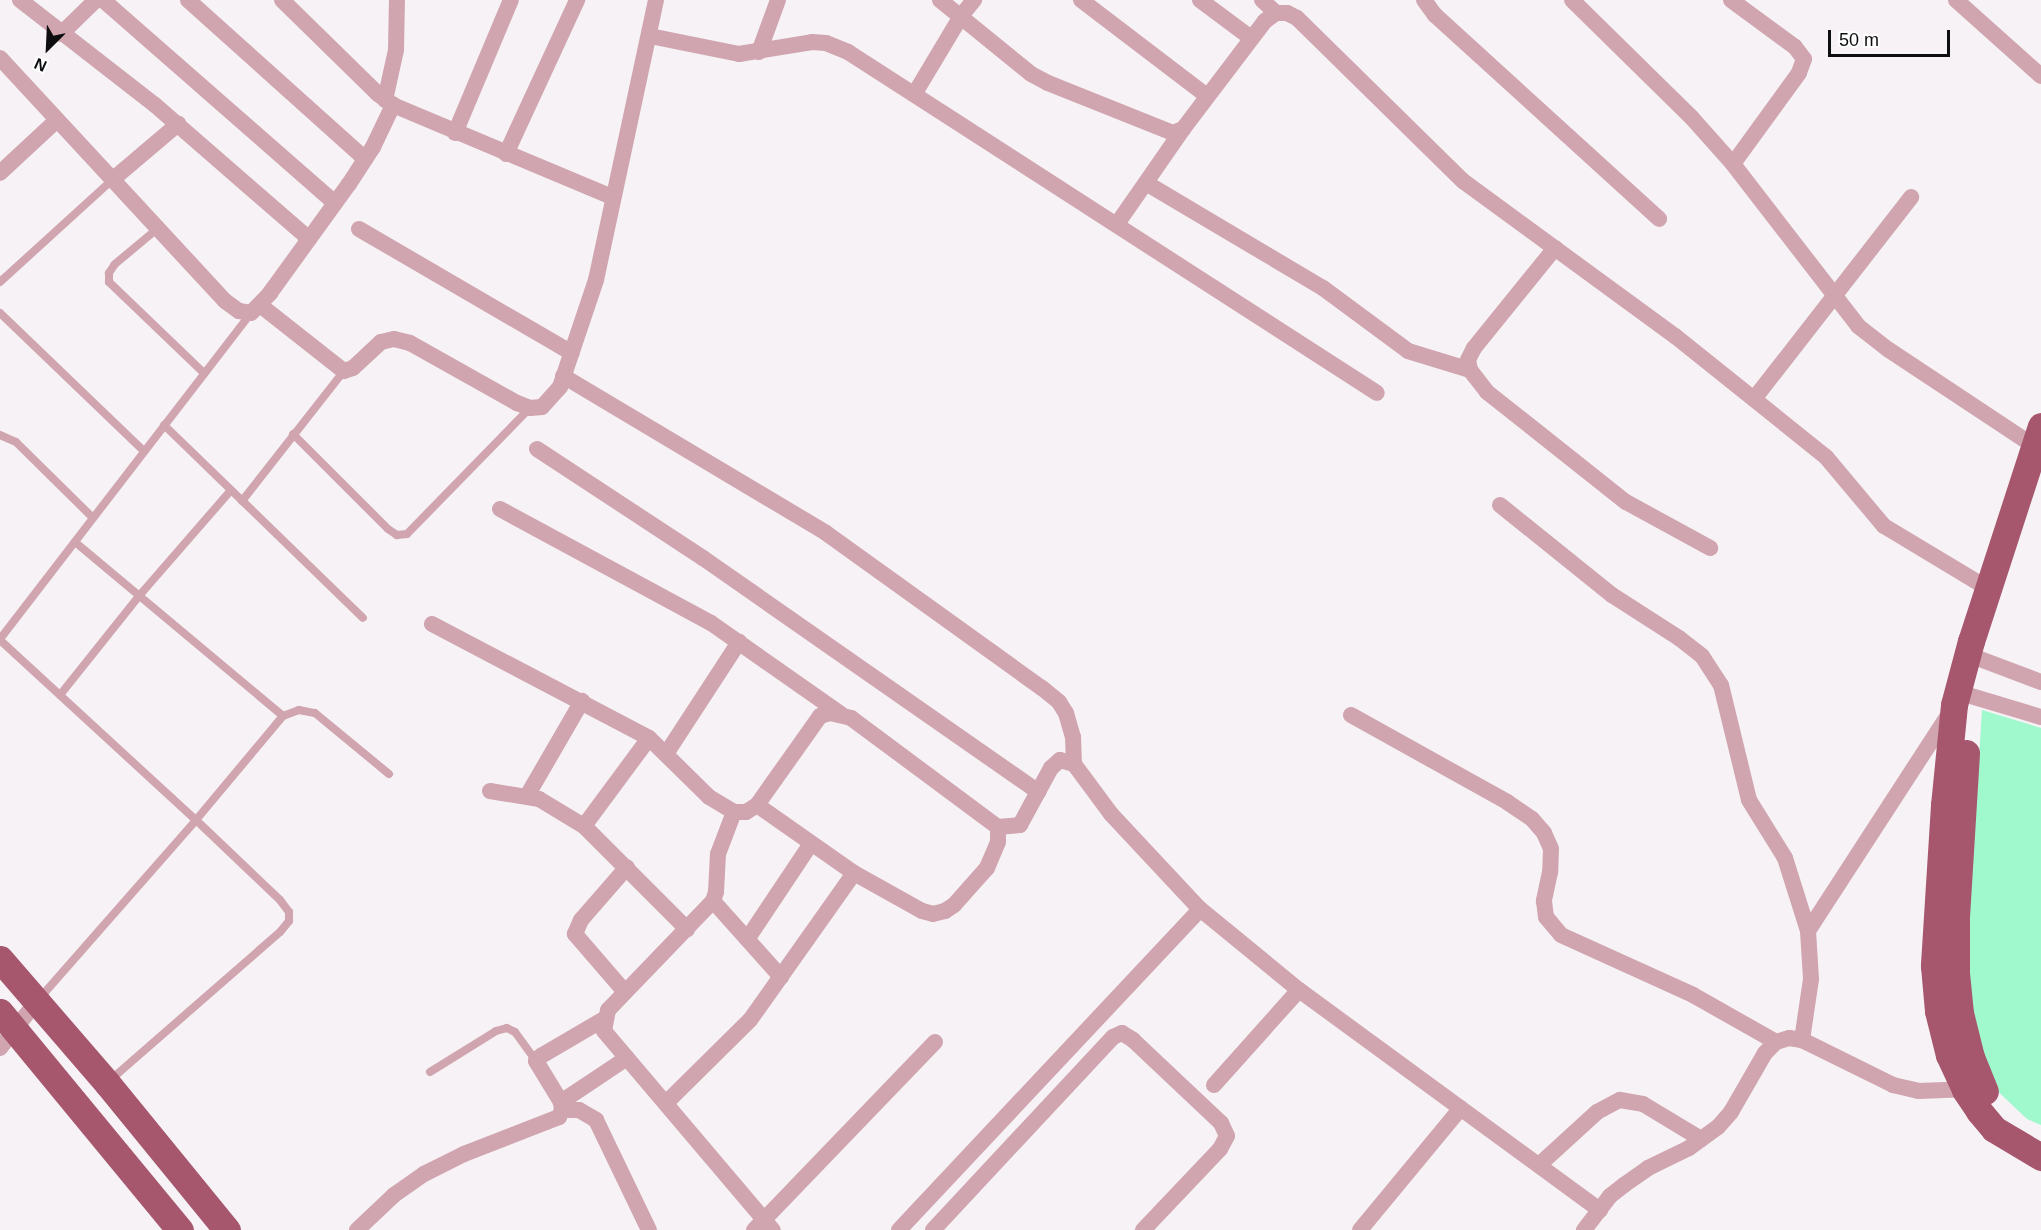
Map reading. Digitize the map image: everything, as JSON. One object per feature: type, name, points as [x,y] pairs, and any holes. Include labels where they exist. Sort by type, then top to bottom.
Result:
[{"type":"highway","points":[[2039,446],[1971,641],[1963,701],[1944,805],[1934,966],[1938,1011],[1949,1055],[1974,1089],[1994,1129],[2041,1157]]},
{"type":"highway","points":[[1963,701],[1980,659],[2039,446]]},
{"type":"highway","points":[[0,959],[108,1083],[227,1230]]},
{"type":"highway","points":[[5,1030],[115,1151],[180,1230]]},
{"type":"highway","points":[[1974,1089],[2002,1115],[2041,1141]]},
{"type":"highway","points":[[115,1151],[145,1129]]},
{"type":"street","points":[[20,0],[178,124],[309,239]]},
{"type":"street","points":[[61,34],[96,0]]},
{"type":"street","points":[[103,0],[335,203]]},
{"type":"street","points":[[188,0],[365,159]]},
{"type":"street","points":[[282,0],[389,102],[455,133],[612,197]]},
{"type":"street","points":[[455,133],[511,0]]},
{"type":"street","points":[[506,154],[577,0]]},
{"type":"street","points":[[256,309],[344,371],[353,368],[381,342],[394,339],[410,343],[517,403],[530,408],[542,407],[552,399],[563,376],[596,280],[656,0]]},
{"type":"street","points":[[759,52],[778,0]]},
{"type":"street","points":[[940,0],[1015,63],[1048,83],[1173,133],[1183,129]]},
{"type":"street","points":[[915,93],[961,16],[974,0]]},
{"type":"street","points":[[1081,0],[1207,96]]},
{"type":"street","points":[[1200,0],[1251,38]]},
{"type":"street","points":[[1262,0],[1276,13]]},
{"type":"street","points":[[1424,0],[1434,15],[1659,219]]},
{"type":"street","points":[[1572,0],[1692,118],[1732,164],[1858,326],[1889,350],[2039,446]]},
{"type":"street","points":[[1731,0],[1795,47],[1804,59],[1798,73],[1732,164]]},
{"type":"street","points":[[1956,0],[2041,76]]},
{"type":"street","points":[[0,57],[157,229],[225,301],[239,312],[256,309],[365,159],[389,102],[396,50],[396,1]]},
{"type":"street","points":[[1117,224],[1183,129],[1264,21],[1276,13],[1287,13],[1305,25],[1463,181],[1675,336],[1826,457],[1884,526],[1989,589]]},
{"type":"street","points":[[650,36],[739,54],[812,42],[826,44],[848,52],[915,93],[1377,393]]},
{"type":"street","points":[[0,173],[57,120]]},
{"type":"street","points":[[112,180],[178,124]]},
{"type":"street","points":[[1146,183],[1323,288],[1408,351],[1470,370]]},
{"type":"street","points":[[1754,399],[1911,197]]},
{"type":"street","points":[[359,229],[572,352]]},
{"type":"street","points":[[1556,248],[1474,348],[1468,360],[1470,370],[1487,392],[1626,502],[1710,548]]},
{"type":"street","points":[[563,376],[826,533],[1042,688],[1059,702],[1066,713],[1073,737],[1074,764],[1112,814],[1200,909],[1299,990],[1600,1209]]},
{"type":"street","points":[[537,449],[703,558],[1039,792]]},
{"type":"street","points":[[1500,505],[1612,595],[1702,656],[1720,685],[1749,800],[1785,858],[1808,931],[1811,979],[1802,1040]]},
{"type":"street","points":[[500,509],[711,623],[841,714]]},
{"type":"street","points":[[432,624],[649,738],[709,796],[734,812],[746,812],[757,805],[820,717],[830,712],[851,718],[998,827],[1020,825],[1051,768],[1060,760],[1074,764]]},
{"type":"street","points":[[666,754],[739,642]]},
{"type":"street","points":[[1980,659],[2041,682]]},
{"type":"street","points":[[527,796],[582,701]]},
{"type":"street","points":[[1808,931],[1963,701],[2041,717]]},
{"type":"street","points":[[1351,715],[1508,802],[1532,819],[1544,833],[1551,849],[1550,872],[1544,901],[1546,917],[1561,935],[1693,995],[1776,1042]]},
{"type":"street","points":[[584,826],[649,738]]},
{"type":"street","points":[[490,791],[539,799],[584,826],[687,929]]},
{"type":"street","points":[[757,805],[810,845],[854,873],[922,911],[933,914],[945,911],[987,867],[998,842],[998,827]]},
{"type":"street","points":[[734,812],[718,854],[716,891],[713,901],[608,1010],[604,1019],[604,1031],[666,1103],[764,1227],[935,1042]]},
{"type":"street","points":[[748,938],[810,845]]},
{"type":"street","points":[[625,992],[575,934],[581,920],[627,867]]},
{"type":"street","points":[[666,1103],[750,1020],[854,873]]},
{"type":"street","points":[[713,901],[781,977]]},
{"type":"street","points":[[899,1230],[1200,909]]},
{"type":"street","points":[[1214,1085],[1299,990]]},
{"type":"street","points":[[5,1030],[37,1002]]},
{"type":"street","points":[[604,1019],[536,1061],[562,1106],[579,1110],[596,1120],[650,1230]]},
{"type":"street","points":[[933,1230],[1113,1037],[1122,1034],[1133,1040],[1221,1124],[1227,1136],[1220,1149],[1143,1230]]},
{"type":"street","points":[[1584,1230],[1610,1196],[1624,1185],[1718,1128],[1731,1112],[1765,1053],[1776,1042],[1789,1038],[1802,1040],[1893,1085],[1918,1090],[1974,1089]]},
{"type":"street","points":[[357,1230],[394,1195],[424,1174],[464,1154],[549,1122],[558,1116],[562,1106],[627,1058]]},
{"type":"street","points":[[1539,1165],[1597,1112],[1620,1100],[1643,1104],[1701,1140]]},
{"type":"street","points":[[1360,1230],[1461,1108]]},
{"type":"lane","points":[[0,282],[112,180]]},
{"type":"lane","points":[[157,229],[116,264],[110,273],[109,282],[204,373]]},
{"type":"lane","points":[[108,1083],[289,921],[289,912],[280,900],[196,820],[0,639],[143,450],[256,309]]},
{"type":"lane","points":[[0,313],[143,450]]},
{"type":"lane","points":[[242,501],[344,371]]},
{"type":"lane","points":[[293,434],[388,529],[397,535],[407,534],[530,408]]},
{"type":"lane","points":[[164,425],[363,618]]},
{"type":"lane","points":[[0,435],[7,436],[16,442],[93,518]]},
{"type":"lane","points":[[60,695],[139,596],[231,490]]},
{"type":"lane","points":[[75,542],[284,716]]},
{"type":"lane","points":[[0,622],[8,629]]},
{"type":"lane","points":[[37,1002],[284,716],[299,711],[315,713],[389,774]]},
{"type":"lane","points":[[430,1072],[496,1032],[507,1028],[515,1032],[536,1061]]},
{"type":"green space","points":[[1982,710],[2041,728],[2041,1125],[2027,1119],[1988,1082],[1962,1028]]}]
